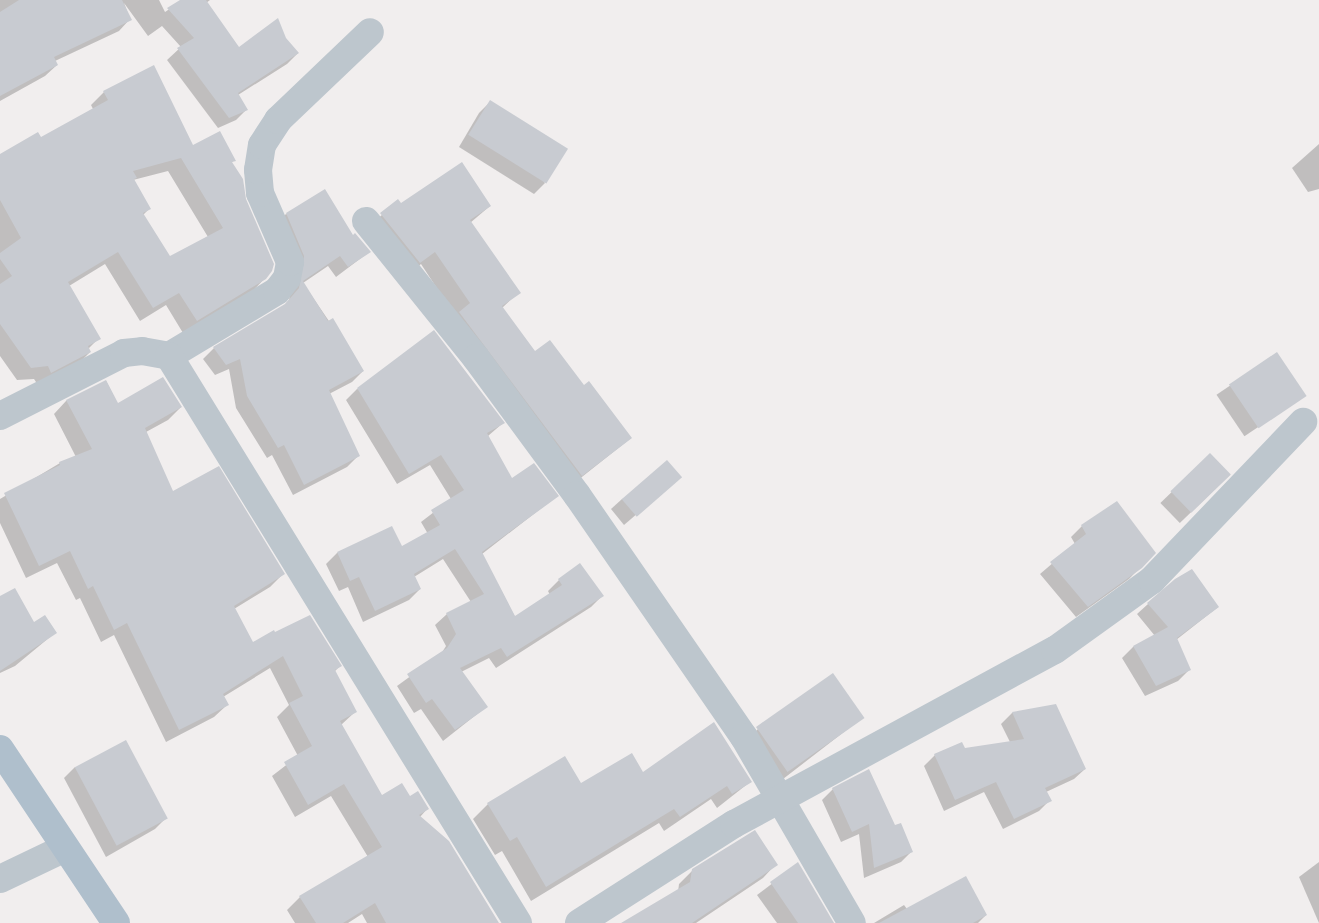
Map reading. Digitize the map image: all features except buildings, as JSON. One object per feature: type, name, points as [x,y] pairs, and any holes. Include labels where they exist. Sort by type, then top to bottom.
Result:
[{"type":"main road","points":[[0,749],[116,923]]},
{"type":"street","points":[[0,416],[124,353],[142,351],[169,356],[277,291],[287,278],[290,262],[260,193],[258,170],[262,146],[278,120],[370,32]]},
{"type":"street","points":[[366,221],[476,358],[577,495],[744,737],[782,799],[852,923]]},
{"type":"street","points":[[169,356],[518,923]]},
{"type":"street","points":[[579,923],[734,824],[1055,650],[1102,618],[1152,580],[1303,422]]},
{"type":"street","points":[[0,879],[65,848]]}]
